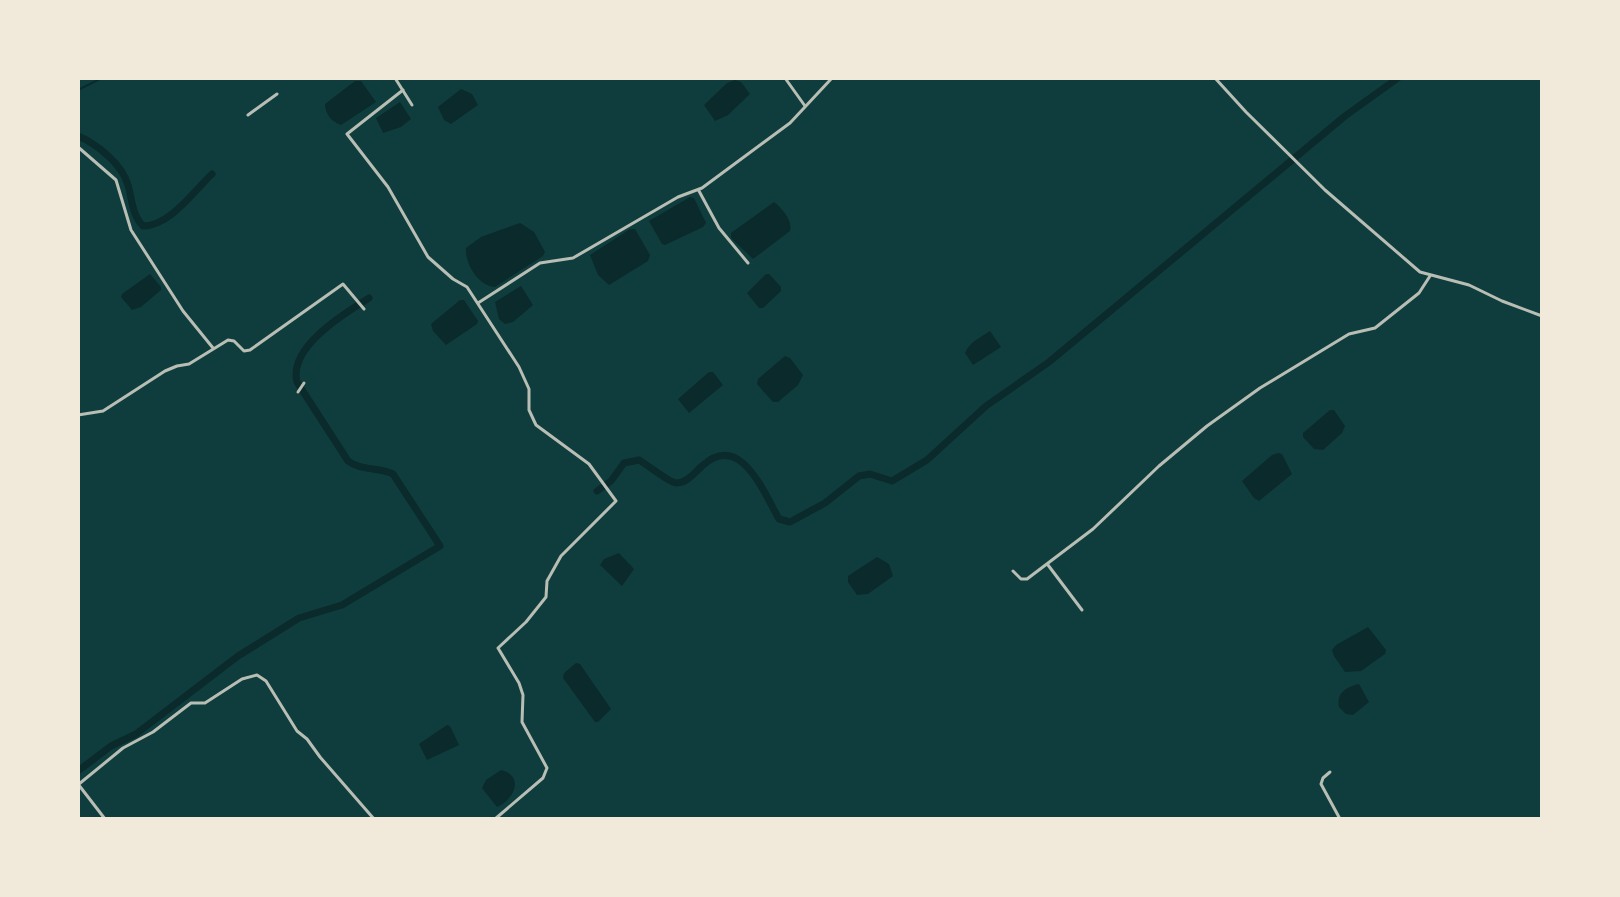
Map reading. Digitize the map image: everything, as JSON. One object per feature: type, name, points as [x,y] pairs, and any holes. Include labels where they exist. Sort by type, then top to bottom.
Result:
[{"type":"street","points":[[395,78],[412,105]]},
{"type":"street","points":[[785,78],[805,106]]},
{"type":"street","points":[[478,303],[540,263],[573,258],[678,197],[699,190],[781,130],[832,78]]},
{"type":"street","points":[[1215,78],[1289,155],[1404,259],[1430,276],[1469,285],[1542,316]]},
{"type":"street","points":[[403,90],[347,134],[388,187],[428,257],[467,287],[478,303],[526,380],[529,410],[536,425],[579,456],[612,491],[616,501],[561,556],[547,581],[546,597],[526,622],[498,648],[519,683],[523,695],[522,722],[544,761],[547,774],[495,819]]},
{"type":"street","points":[[248,115],[277,94]]},
{"type":"street","points":[[78,147],[116,180],[131,230],[183,311],[213,348]]},
{"type":"street","points":[[699,190],[719,228],[748,263]]},
{"type":"street","points":[[1013,571],[1023,580],[1047,564],[1093,529],[1159,466],[1207,426],[1260,388],[1349,334],[1375,328],[1419,293],[1430,276]]},
{"type":"street","points":[[78,415],[103,411],[165,371],[189,364],[232,339],[241,350],[250,350],[343,284],[364,309]]},
{"type":"street","points":[[298,392],[304,383]]},
{"type":"street","points":[[1047,564],[1082,610]]},
{"type":"street","points":[[105,819],[78,784],[123,748],[153,732],[191,703],[205,703],[242,679],[257,675],[266,681],[297,731],[374,819]]},
{"type":"street","points":[[1330,772],[1321,784],[1340,819]]},
{"type":"water","points":[[735,80],[741,82],[750,94],[728,115],[715,121],[704,105],[727,83]]},
{"type":"water","points":[[355,81],[361,81],[376,102],[341,125],[330,117],[325,104]]},
{"type":"water","points":[[461,89],[472,94],[478,105],[451,124],[444,120],[438,107]]},
{"type":"water","points":[[400,102],[411,119],[401,127],[383,133],[376,118]]},
{"type":"water","points":[[690,197],[694,198],[706,223],[662,244],[649,221]]},
{"type":"water","points":[[774,202],[788,219],[790,231],[753,259],[731,238],[731,233]]},
{"type":"water","points":[[520,223],[534,232],[545,252],[543,256],[495,287],[483,283],[470,267],[466,248],[481,237]]},
{"type":"water","points":[[630,229],[635,229],[650,255],[648,261],[609,285],[598,275],[590,255]]},
{"type":"water","points":[[150,274],[161,290],[141,307],[132,310],[121,297],[122,294]]},
{"type":"water","points":[[766,274],[781,287],[781,291],[763,308],[759,308],[747,293]]},
{"type":"water","points":[[521,286],[533,305],[513,322],[505,324],[499,319],[495,302]]},
{"type":"water","points":[[464,300],[478,321],[446,345],[433,331],[431,324]]},
{"type":"water","points":[[990,331],[1001,347],[973,365],[965,353],[967,349]]},
{"type":"water","points":[[785,356],[803,375],[798,385],[778,402],[773,402],[757,384],[758,379]]},
{"type":"water","points":[[709,372],[713,372],[723,385],[689,413],[678,399]]},
{"type":"water","points":[[1334,410],[1345,426],[1342,433],[1323,450],[1314,449],[1303,433]]},
{"type":"water","points":[[1278,453],[1282,454],[1292,474],[1259,501],[1242,481]]},
{"type":"water","points":[[619,553],[634,569],[622,586],[600,565],[604,559]]},
{"type":"water","points":[[877,557],[889,564],[893,576],[868,594],[857,595],[848,582],[848,576]]},
{"type":"water","points":[[1368,627],[1386,650],[1385,654],[1361,671],[1345,672],[1332,650]]},
{"type":"water","points":[[576,663],[580,664],[611,709],[598,722],[563,678],[564,673]]},
{"type":"water","points":[[1359,684],[1369,702],[1353,715],[1346,714],[1339,707],[1339,698],[1346,689]]},
{"type":"water","points":[[447,725],[459,745],[427,760],[419,744]]},
{"type":"water","points":[[501,770],[513,777],[515,782],[512,794],[497,807],[482,788],[486,780]]},
{"type":"waterway","points":[[78,90],[102,78]]},
{"type":"waterway","points":[[597,491],[611,481],[624,463],[639,460],[668,480],[680,483],[716,457],[728,456],[749,469],[779,519],[790,522],[825,503],[859,476],[870,474],[892,481],[927,460],[986,406],[1049,362],[1345,116],[1398,78]]},
{"type":"waterway","points":[[78,136],[101,149],[115,162],[125,177],[134,212],[143,226],[172,214],[212,174]]},
{"type":"waterway","points":[[78,771],[111,746],[136,734],[238,656],[299,618],[342,605],[440,546],[393,474],[348,461],[297,382],[301,356],[309,344],[333,322],[369,298]]}]
